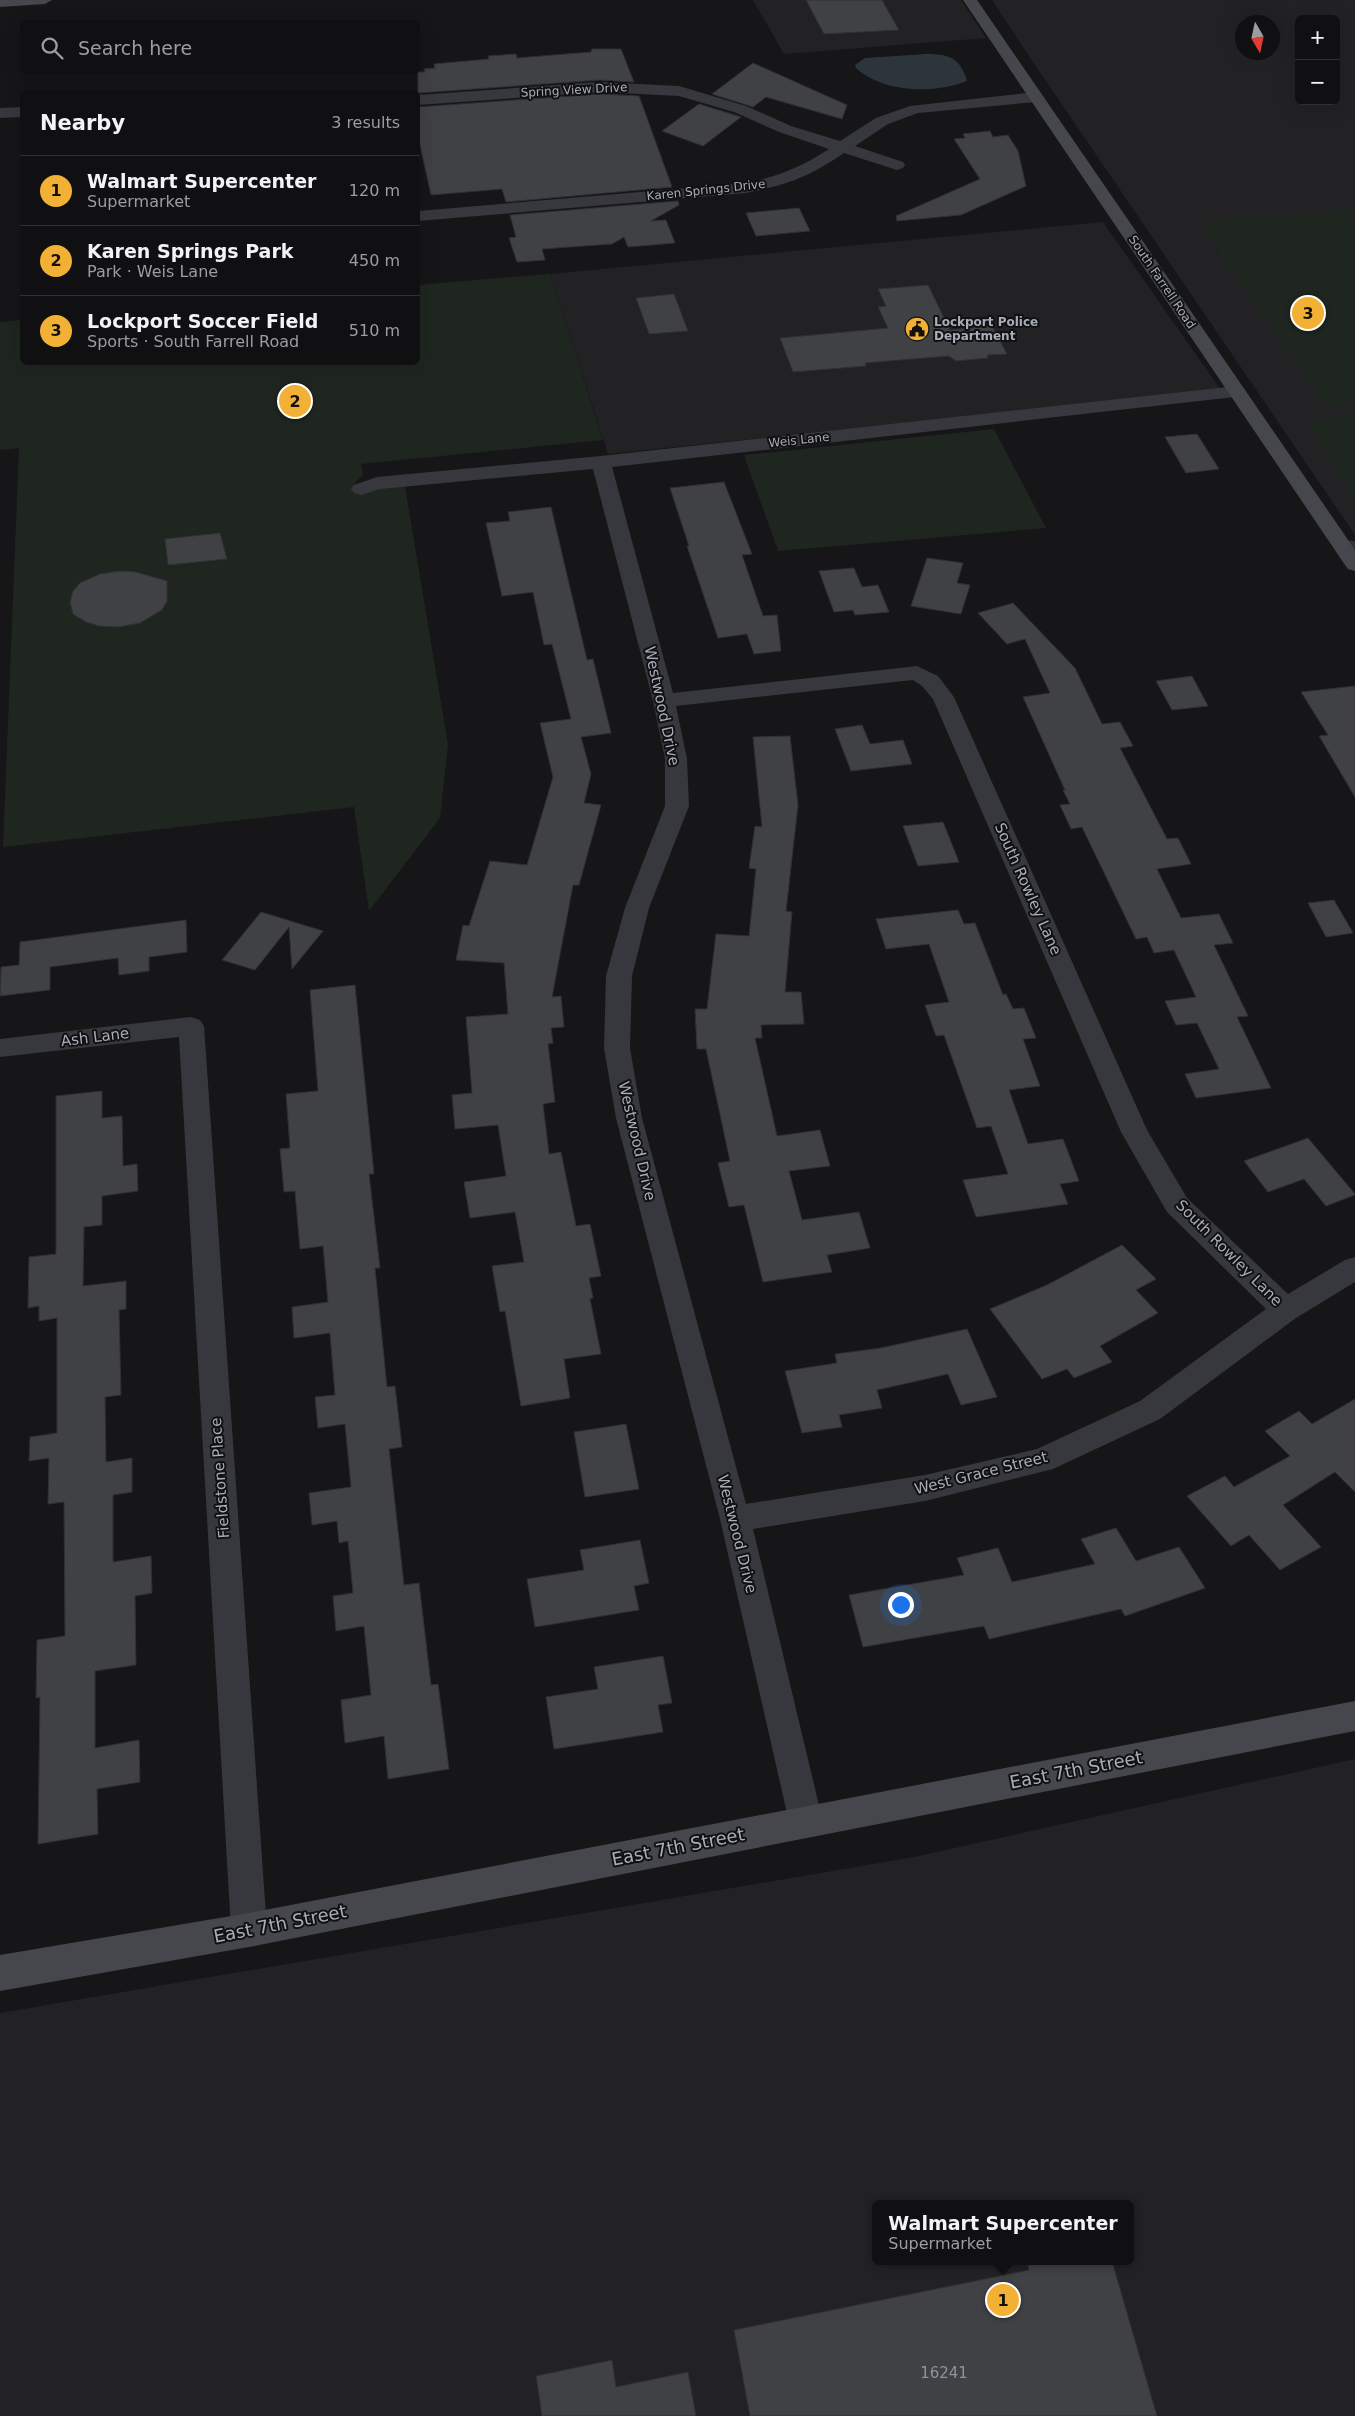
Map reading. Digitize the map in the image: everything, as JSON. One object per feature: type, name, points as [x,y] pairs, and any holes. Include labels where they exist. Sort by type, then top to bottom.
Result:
[{"type":"street","points":[[0,3],[45,0]]},
{"type":"street","name":"South Farrell Road","points":[[970,0],[1355,565]]},
{"type":"street","name":"Spring View Drive","points":[[420,100],[599,87],[640,87],[679,92],[740,109],[785,129],[897,166]]},
{"type":"street","name":"Karen Springs Drive","points":[[420,216],[746,188],[784,180],[811,168],[882,121],[916,109],[1036,97]]},
{"type":"street","points":[[0,113],[20,112]]},
{"type":"street","name":"Weis Lane","points":[[361,489],[378,483],[601,462],[1237,392]]},
{"type":"street","name":"Westwood Drive","points":[[601,462],[664,701],[676,759],[677,806],[636,908],[618,976],[617,1048],[629,1118],[734,1520],[806,1822]]},
{"type":"street","name":"South Rowley Lane","points":[[664,701],[917,673],[930,681],[943,697],[1134,1132],[1177,1205],[1286,1310]]},
{"type":"street","name":"Ash Lane","points":[[0,1048],[191,1026]]},
{"type":"street","name":"Fieldstone Place","points":[[191,1026],[249,1930]]},
{"type":"street","name":"West Grace Street","points":[[734,1520],[924,1488],[1042,1460],[1150,1410],[1286,1310],[1355,1268]]},
{"type":"street","name":"East 7th Street","points":[[0,1973],[249,1930],[1355,1716]]},
{"type":"shaded area","points":[[753,0],[961,0],[986,38],[784,54]]},
{"type":"shaded area","points":[[992,0],[1355,0],[1355,535],[1035,65]]},
{"type":"shaded area","points":[[926,54],[947,56],[957,62],[967,81],[940,88],[910,89],[895,87],[867,76],[856,68],[855,65],[865,58]]},
{"type":"shaded area","points":[[1355,209],[1355,404],[1326,407],[1198,222]]},
{"type":"shaded area","points":[[1103,222],[1221,390],[608,454],[550,274]]},
{"type":"shaded area","points":[[550,274],[603,440],[361,464],[363,475],[353,485],[404,480],[448,745],[440,818],[369,911],[354,807],[3,847],[19,448],[0,450],[0,322],[20,320],[20,365],[420,365],[420,285]]},
{"type":"shaded area","points":[[1355,412],[1355,499],[1309,427],[1324,416]]},
{"type":"shaded area","points":[[994,429],[1046,528],[778,551],[744,455]]},
{"type":"shaded area","points":[[1355,1759],[1355,2416],[0,2416],[0,2013],[914,1857]]},
{"type":"building","points":[[806,0],[882,0],[899,30],[824,34]]},
{"type":"building","points":[[592,49],[621,49],[634,82],[599,80],[420,93],[420,90],[418,90],[418,75],[420,75],[420,72],[425,72],[424,69],[435,68],[434,64],[489,59],[488,56],[516,54],[517,58],[591,52]]},
{"type":"building","points":[[753,63],[847,105],[842,119],[766,97],[753,107],[712,94]]},
{"type":"building","points":[[599,94],[639,96],[672,187],[506,202],[502,189],[431,195],[420,145],[420,107]]},
{"type":"building","points":[[699,104],[741,117],[703,146],[662,131]]},
{"type":"building","points":[[990,131],[993,137],[1008,135],[1018,151],[1026,186],[961,215],[897,221],[896,216],[980,179],[954,139],[965,138],[963,134]]},
{"type":"building","points":[[678,201],[679,205],[651,221],[666,220],[675,243],[628,247],[624,237],[612,244],[542,249],[545,260],[517,262],[509,238],[516,237],[510,215]]},
{"type":"building","points":[[799,208],[810,231],[756,236],[746,213]]},
{"type":"building","name":"Lockport Police Department","points":[[928,285],[950,330],[992,326],[1007,354],[987,355],[988,358],[956,361],[949,356],[865,363],[866,366],[793,372],[780,338],[888,328],[878,307],[886,306],[878,289]]},
{"type":"building","points":[[674,294],[688,331],[649,334],[636,298]]},
{"type":"building","points":[[1197,434],[1219,469],[1186,473],[1165,437]]},
{"type":"building","points":[[724,482],[752,554],[742,555],[763,616],[777,615],[781,651],[754,654],[747,634],[718,638],[670,488]]},
{"type":"building","points":[[551,507],[587,660],[593,659],[611,733],[581,737],[591,774],[584,803],[601,805],[579,885],[573,885],[552,997],[561,996],[564,1027],[551,1028],[553,1043],[548,1044],[555,1102],[543,1104],[549,1154],[561,1152],[576,1226],[590,1224],[601,1276],[589,1278],[593,1298],[590,1299],[601,1354],[564,1359],[570,1398],[521,1406],[505,1311],[500,1312],[492,1266],[524,1262],[515,1212],[470,1218],[464,1182],[506,1176],[498,1125],[455,1129],[452,1095],[472,1093],[466,1017],[508,1014],[504,963],[456,960],[463,925],[469,926],[490,861],[527,865],[553,777],[540,723],[571,719],[552,644],[544,645],[533,592],[502,596],[486,523],[510,521],[508,512]]},
{"type":"building","points":[[220,533],[227,559],[168,565],[165,539]]},
{"type":"building","points":[[927,558],[963,563],[957,583],[970,585],[961,614],[911,606]]},
{"type":"building","points":[[854,568],[862,587],[878,585],[889,612],[855,615],[853,610],[834,612],[819,571]]},
{"type":"building","points":[[119,571],[136,572],[167,581],[167,601],[162,610],[140,623],[118,627],[99,626],[86,622],[73,614],[70,602],[73,591],[80,583],[100,574]]},
{"type":"building","points":[[1013,603],[1075,668],[1102,724],[1120,722],[1133,746],[1120,748],[1167,839],[1178,838],[1191,864],[1157,869],[1181,918],[1219,914],[1233,943],[1214,945],[1248,1016],[1237,1017],[1271,1088],[1196,1098],[1185,1074],[1219,1069],[1197,1023],[1176,1025],[1165,1001],[1196,997],[1174,950],[1154,953],[1147,937],[1136,939],[1082,827],[1071,829],[1060,805],[1070,804],[1063,790],[1065,790],[1023,697],[1050,693],[1025,639],[1007,644],[978,613]]},
{"type":"building","points":[[1192,676],[1208,706],[1172,710],[1156,681]]},
{"type":"building","points":[[1355,686],[1355,797],[1319,736],[1328,735],[1301,692]]},
{"type":"building","points":[[862,725],[870,744],[903,740],[912,764],[851,771],[835,729]]},
{"type":"building","points":[[790,736],[798,805],[786,911],[792,912],[785,992],[801,992],[804,1024],[761,1025],[762,1038],[755,1038],[777,1136],[820,1130],[830,1166],[789,1171],[802,1220],[859,1212],[870,1248],[827,1255],[832,1272],[763,1282],[744,1205],[729,1207],[718,1163],[730,1161],[706,1049],[697,1049],[695,1009],[707,1009],[716,934],[749,936],[756,869],[749,868],[755,826],[762,827],[753,737]]},
{"type":"building","points":[[943,822],[959,862],[918,866],[903,826]]},
{"type":"building","points":[[1334,900],[1353,933],[1326,937],[1308,903]]},
{"type":"building","points":[[958,910],[964,924],[975,923],[1003,995],[1006,994],[1013,1009],[1024,1008],[1036,1038],[1023,1039],[1040,1086],[1009,1090],[1028,1144],[1063,1139],[1079,1181],[1060,1184],[1068,1204],[976,1217],[963,1180],[1008,1174],[991,1126],[977,1128],[944,1035],[936,1036],[925,1005],[949,1002],[929,944],[886,949],[876,919]]},
{"type":"building","points":[[261,912],[323,931],[292,969],[289,927],[255,970],[222,960]]},
{"type":"building","points":[[186,920],[187,952],[149,957],[149,971],[119,975],[118,958],[50,967],[50,990],[0,996],[1,967],[19,965],[20,942]]},
{"type":"building","points":[[355,985],[374,1174],[369,1174],[380,1268],[375,1268],[387,1387],[395,1386],[402,1447],[389,1449],[404,1585],[419,1583],[431,1685],[438,1684],[449,1769],[388,1779],[384,1736],[345,1743],[341,1700],[371,1695],[364,1626],[336,1631],[333,1596],[353,1593],[348,1541],[339,1543],[337,1521],[312,1525],[309,1493],[351,1487],[345,1424],[318,1428],[315,1397],[335,1395],[330,1333],[294,1338],[292,1307],[328,1302],[323,1246],[300,1249],[295,1191],[284,1192],[280,1149],[290,1148],[286,1094],[318,1091],[310,990]]},
{"type":"building","points":[[102,1091],[102,1118],[122,1116],[123,1166],[137,1164],[138,1191],[102,1196],[102,1225],[84,1227],[83,1286],[126,1281],[126,1309],[119,1310],[121,1395],[105,1397],[106,1462],[132,1458],[132,1492],[113,1495],[113,1562],[151,1556],[152,1593],[135,1596],[136,1665],[95,1671],[95,1748],[139,1740],[140,1782],[97,1789],[98,1834],[38,1844],[40,1697],[36,1698],[37,1640],[65,1636],[64,1502],[48,1504],[49,1458],[29,1461],[30,1437],[57,1433],[57,1318],[39,1321],[39,1306],[28,1308],[29,1257],[56,1254],[56,1096]]},
{"type":"building","points":[[1308,1138],[1355,1195],[1326,1206],[1304,1179],[1268,1192],[1244,1161]]},
{"type":"building","points":[[1122,1245],[1156,1279],[1136,1290],[1158,1313],[1100,1346],[1112,1362],[1074,1378],[1067,1369],[1042,1379],[990,1309],[1047,1285]]},
{"type":"building","points":[[967,1329],[997,1397],[961,1405],[948,1374],[877,1390],[882,1408],[839,1415],[842,1427],[802,1433],[785,1371],[837,1363],[835,1354],[881,1348]]},
{"type":"building","points":[[1355,1399],[1355,1492],[1335,1472],[1283,1505],[1321,1547],[1280,1570],[1249,1535],[1231,1546],[1187,1496],[1225,1476],[1234,1487],[1290,1456],[1265,1431],[1299,1411],[1312,1424]]},
{"type":"building","points":[[626,1424],[639,1489],[585,1497],[574,1432]]},
{"type":"building","points":[[1116,1528],[1136,1561],[1179,1547],[1205,1588],[1125,1616],[1121,1609],[989,1639],[984,1626],[863,1647],[849,1595],[964,1575],[957,1558],[998,1548],[1012,1582],[1095,1564],[1081,1539]]},
{"type":"building","points":[[640,1540],[649,1583],[634,1586],[639,1610],[535,1627],[527,1579],[584,1570],[580,1550]]},
{"type":"building","points":[[663,1656],[672,1703],[658,1705],[663,1732],[554,1749],[546,1697],[598,1689],[594,1667]]},
{"type":"building","points":[[1028,2265],[1113,2265],[1157,2416],[750,2416],[734,2330],[1029,2270]]},
{"type":"building","points":[[612,2360],[616,2387],[688,2372],[696,2416],[542,2416],[536,2376]]},
{"type":"waterway","points":[[1351,544],[1355,545]]},
{"type":"place","name":"Lockport Soccer Field","points":[[1308,313]]},
{"type":"place","name":"Lockport Police Department","points":[[917,329]]},
{"type":"place","name":"Karen Springs Park","points":[[295,401]]},
{"type":"place","name":"Walmart Supercenter","points":[[1003,2300]]}]
